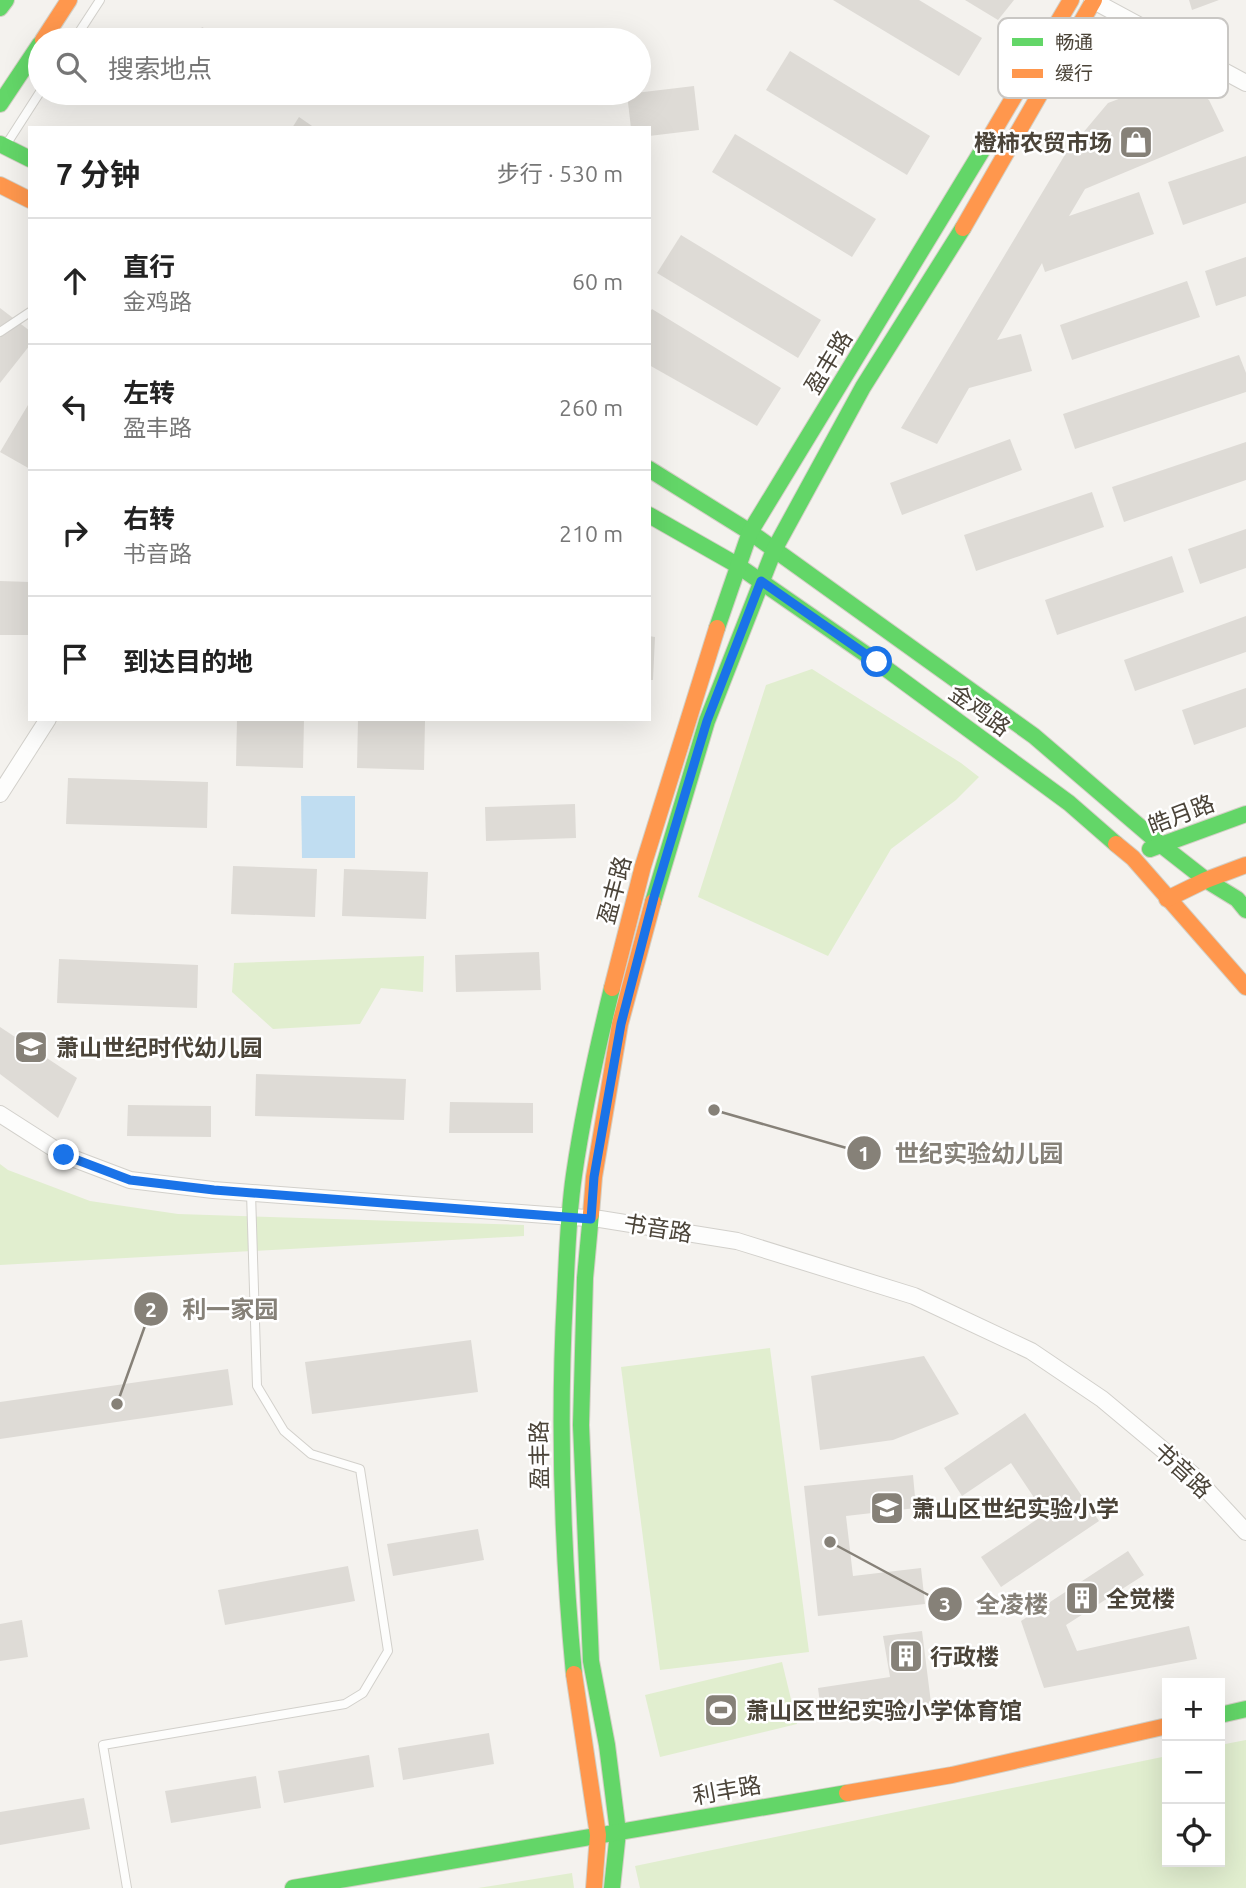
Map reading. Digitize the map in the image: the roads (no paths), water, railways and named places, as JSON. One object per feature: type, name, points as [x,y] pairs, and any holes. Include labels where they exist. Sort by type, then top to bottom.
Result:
[{"type":"main road","points":[[0,8],[6,0]]},
{"type":"main road","points":[[50,28],[69,0]]},
{"type":"main road","name":"盈丰路","points":[[1060,18],[1071,0]]},
{"type":"main road","name":"盈丰路","points":[[1083,18],[1093,0]]},
{"type":"main road","points":[[0,104],[28,62]]},
{"type":"main road","name":"盈丰路","points":[[594,1888],[598,1835],[573,1675],[566,1593],[561,1441],[562,1346],[569,1217],[574,1175],[603,1024],[643,866],[737,565],[750,532],[1013,98]]},
{"type":"main road","name":"盈丰路","points":[[612,1888],[618,1832],[607,1745],[591,1661],[581,1425],[585,1278],[594,1177],[621,1024],[707,721],[774,550],[863,387],[979,202],[1038,98]]},
{"type":"main road","points":[[2,148],[28,158]]},
{"type":"main road","points":[[0,185],[28,199]]},
{"type":"main road","name":"金鸡路","points":[[651,470],[750,532],[1034,736],[1160,844],[1206,880],[1237,899],[1246,910]]},
{"type":"main road","name":"金鸡路","points":[[651,516],[761,581],[877,662],[1069,803],[1133,858],[1246,987]]},
{"type":"main road","name":"皓月路","points":[[1133,858],[1160,844],[1246,814]]},
{"type":"main road","points":[[1167,899],[1246,865]]},
{"type":"main road","points":[[1225,1713],[1246,1709]]},
{"type":"main road","name":"利丰路","points":[[293,1888],[952,1775],[1162,1727]]},
{"type":"street","points":[[1093,0],[1126,18]]},
{"type":"street","points":[[1228,73],[1246,83]]},
{"type":"street","points":[[0,794],[47,721]]},
{"type":"street","name":"书音路","points":[[0,1114],[64,1155],[130,1180],[251,1193],[591,1219],[737,1241],[914,1296],[1031,1351],[1102,1399],[1182,1466],[1246,1532]]},
{"type":"lane","points":[[82,28],[100,0]]},
{"type":"lane","points":[[2,148],[31,105]]},
{"type":"lane","points":[[0,332],[28,313]]},
{"type":"lane","points":[[127,1888],[103,1745],[345,1704],[363,1693],[388,1651],[360,1469],[310,1454],[284,1431],[257,1386],[251,1193]]},
{"type":"water","points":[[301,796],[355,796],[355,858],[302,858]]},
{"type":"place","name":"橙柿农贸市场","points":[[1136,142]]},
{"type":"place","name":"萧山世纪时代幼儿园","points":[[31,1047]]},
{"type":"place","name":"世纪实验幼儿园","points":[[714,1110]]},
{"type":"place","name":"利一家园","points":[[117,1404]]},
{"type":"place","name":"萧山区世纪实验小学","points":[[887,1508]]},
{"type":"place","name":"全凌楼","points":[[830,1542]]},
{"type":"place","name":"全觉楼","points":[[1082,1598]]},
{"type":"place","name":"行政楼","points":[[906,1656]]},
{"type":"place","name":"萧山区世纪实验小学体育馆","points":[[721,1710]]}]
